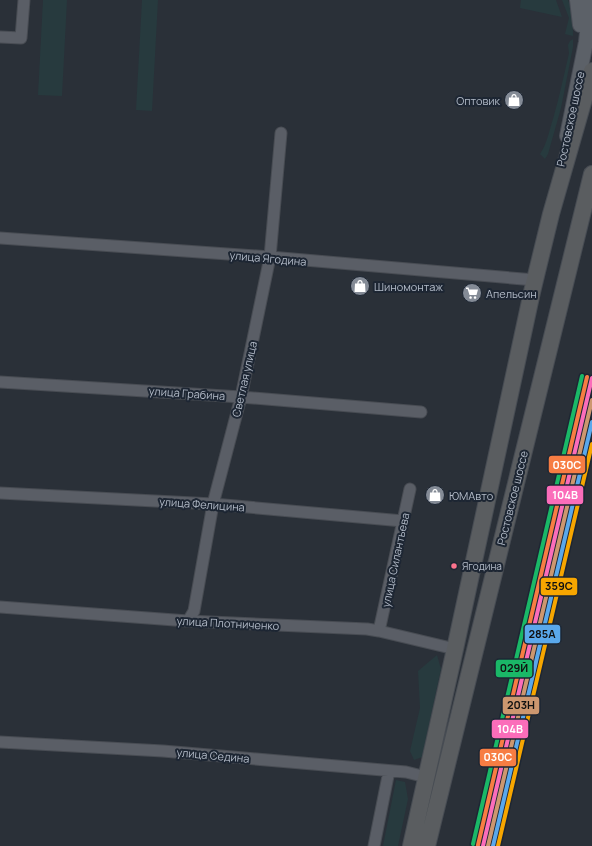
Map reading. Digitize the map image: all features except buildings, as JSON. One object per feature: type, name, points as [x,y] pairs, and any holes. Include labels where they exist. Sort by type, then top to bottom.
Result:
[{"type":"highway","name":"Ростовское шоссе","points":[[411,846],[535,280],[585,74]]},
{"type":"highway","name":"Ростовское шоссе","points":[[427,846],[592,174]]},
{"type":"highway","points":[[491,484],[494,492],[498,496],[505,496],[514,490]]},
{"type":"main road","points":[[577,0],[585,74]]},
{"type":"main road","name":"Ростовское шоссе","points":[[585,74],[588,0]]},
{"type":"street","points":[[0,37],[22,38],[24,0]]},
{"type":"street","name":"Светлая улица","points":[[188,621],[194,611],[213,504],[240,397],[270,257],[281,133]]},
{"type":"street","name":"улица Ягодина","points":[[0,238],[270,257],[535,280]]},
{"type":"street","name":"улица Грабина","points":[[0,382],[240,397],[422,412]]},
{"type":"street","name":"улица Силантьева","points":[[379,632],[410,489]]},
{"type":"street","name":"улица Фелицина","points":[[0,493],[213,504],[403,521]]},
{"type":"street","name":"улица Плотниченко","points":[[0,607],[188,621],[367,629],[455,649]]},
{"type":"street","name":"улица Седина","points":[[0,742],[163,751],[406,772],[426,777]]},
{"type":"street","points":[[374,846],[389,771]]},
{"type":"green space","points":[[43,0],[67,0],[62,96],[38,95]]},
{"type":"green space","points":[[142,0],[158,0],[152,111],[136,110]]},
{"type":"green space","points":[[521,0],[556,0],[562,17],[520,8]]},
{"type":"green space","points":[[562,0],[568,0],[570,4],[573,36],[565,34],[569,18]]},
{"type":"green space","points":[[573,39],[573,47],[561,108],[548,154],[545,159],[540,154],[546,142],[553,119],[569,53],[568,45]]},
{"type":"green space","points":[[437,655],[441,669],[422,757],[414,760],[410,751],[420,708],[418,671]]},
{"type":"green space","points":[[396,780],[405,782],[408,799],[398,846],[383,846]]},
{"type":"transit line","name":"029Й","points":[[473,844],[582,376]]},
{"type":"transit line","name":"030C","points":[[478,845],[587,377]]},
{"type":"transit line","name":"104В","points":[[483,846],[592,378]]},
{"type":"transit line","name":"203Н","points":[[488,846],[592,400]]},
{"type":"transit line","name":"285А","points":[[493,846],[592,422]]},
{"type":"transit line","name":"359С","points":[[498,846],[592,444]]},
{"type":"place","name":"Оптовик","points":[[514,100]]},
{"type":"place","name":"Шиномонтаж","points":[[360,286]]},
{"type":"place","name":"Апельсин","points":[[472,293]]},
{"type":"place","name":"ЮМАвто","points":[[435,495]]},
{"type":"place","name":"Ягодина","points":[[454,566]]}]
